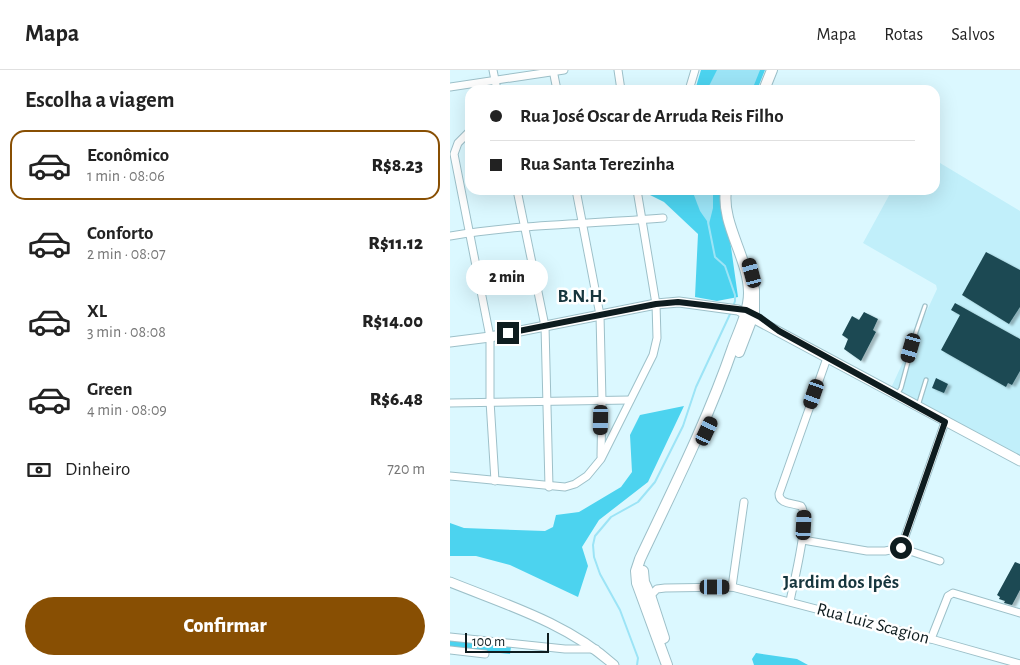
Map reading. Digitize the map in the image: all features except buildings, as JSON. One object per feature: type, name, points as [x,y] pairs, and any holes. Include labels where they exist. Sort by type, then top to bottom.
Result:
[{"type":"main road","points":[[766,85],[772,70]]},
{"type":"main road","points":[[772,85],[778,70]]},
{"type":"main road","points":[[672,665],[649,605],[637,583],[638,565],[713,403],[749,293],[747,276],[727,210],[726,195]]},
{"type":"main road","points":[[667,665],[649,605],[654,589],[642,577],[644,566],[715,415],[742,312],[754,290],[752,273],[735,216],[732,195]]},
{"type":"street","points":[[493,70],[496,85]]},
{"type":"street","points":[[450,87],[564,70]]},
{"type":"street","points":[[618,70],[620,85]]},
{"type":"street","points":[[690,85],[695,70]]},
{"type":"street","points":[[553,71],[556,85]]},
{"type":"street","points":[[465,136],[458,143],[454,154],[490,337],[490,401],[495,481]]},
{"type":"street","points":[[518,195],[545,326],[549,487]]},
{"type":"street","points":[[577,195],[600,315],[601,459]]},
{"type":"street","points":[[450,476],[564,487],[575,484],[587,476],[601,459],[653,355],[657,338],[656,304],[638,195]]},
{"type":"street","points":[[450,236],[525,228],[662,218]]},
{"type":"street","points":[[450,342],[490,337],[656,304],[678,302],[742,312],[1020,461]]},
{"type":"street","points":[[790,601],[803,540],[804,508],[780,500],[779,494],[827,358]]},
{"type":"street","points":[[450,403],[630,400]]},
{"type":"street","points":[[901,548],[945,422]]},
{"type":"street","points":[[732,587],[744,502]]},
{"type":"street","points":[[803,540],[868,551],[885,551],[901,548],[940,562]]},
{"type":"street","points":[[450,582],[557,626],[596,649],[614,665]]},
{"type":"street","name":"Rua Luiz Scagion","points":[[654,589],[732,587],[1020,664]]},
{"type":"street","points":[[649,605],[657,594],[654,589]]},
{"type":"street","points":[[931,639],[948,596],[952,593],[1020,612]]},
{"type":"street","points":[[450,637],[565,649],[596,649]]},
{"type":"street","points":[[450,650],[485,654]]},
{"type":"lane","points":[[897,395],[901,388],[925,306]]},
{"type":"lane","points":[[918,407],[926,380]]},
{"type":"shaded area","points":[[701,70],[765,70],[759,85],[696,85]]},
{"type":"shaded area","points":[[717,70],[760,70],[754,85],[710,85]]},
{"type":"shaded area","points":[[940,163],[1020,211],[1020,456],[891,388],[937,289],[936,285],[863,243],[889,195],[940,195]]},
{"type":"shaded area","points":[[650,195],[724,195],[738,297],[717,301],[695,297],[698,234],[664,202]]},
{"type":"shaded area","points":[[694,195],[713,195],[713,208],[709,224],[700,211]]},
{"type":"shaded area","points":[[684,406],[648,482],[599,520],[582,547],[588,566],[578,597],[510,565],[476,556],[450,556],[450,523],[464,528],[545,531],[553,527],[556,515],[579,512],[621,487],[632,472],[630,435],[640,415]]},
{"type":"shaded area","points":[[450,640],[511,647],[510,654],[450,648]]},
{"type":"shaded area","points":[[756,653],[797,659],[808,665],[754,665],[752,659]]},
{"type":"waterway","points":[[708,222],[715,257],[725,266],[735,295],[733,307]]},
{"type":"waterway","points":[[637,665],[638,658],[620,610],[600,574],[594,557],[593,545],[595,536],[611,517],[638,502],[655,482],[683,426],[696,387],[731,312]]},
{"type":"district","name":"B.N.H.","points":[[582,296]]},
{"type":"district","name":"Jardim dos Ipês","points":[[841,582]]},
{"type":"route","points":[[508,333],[665,303],[697,304],[746,310],[754,313],[800,344],[945,422],[901,548]]}]
